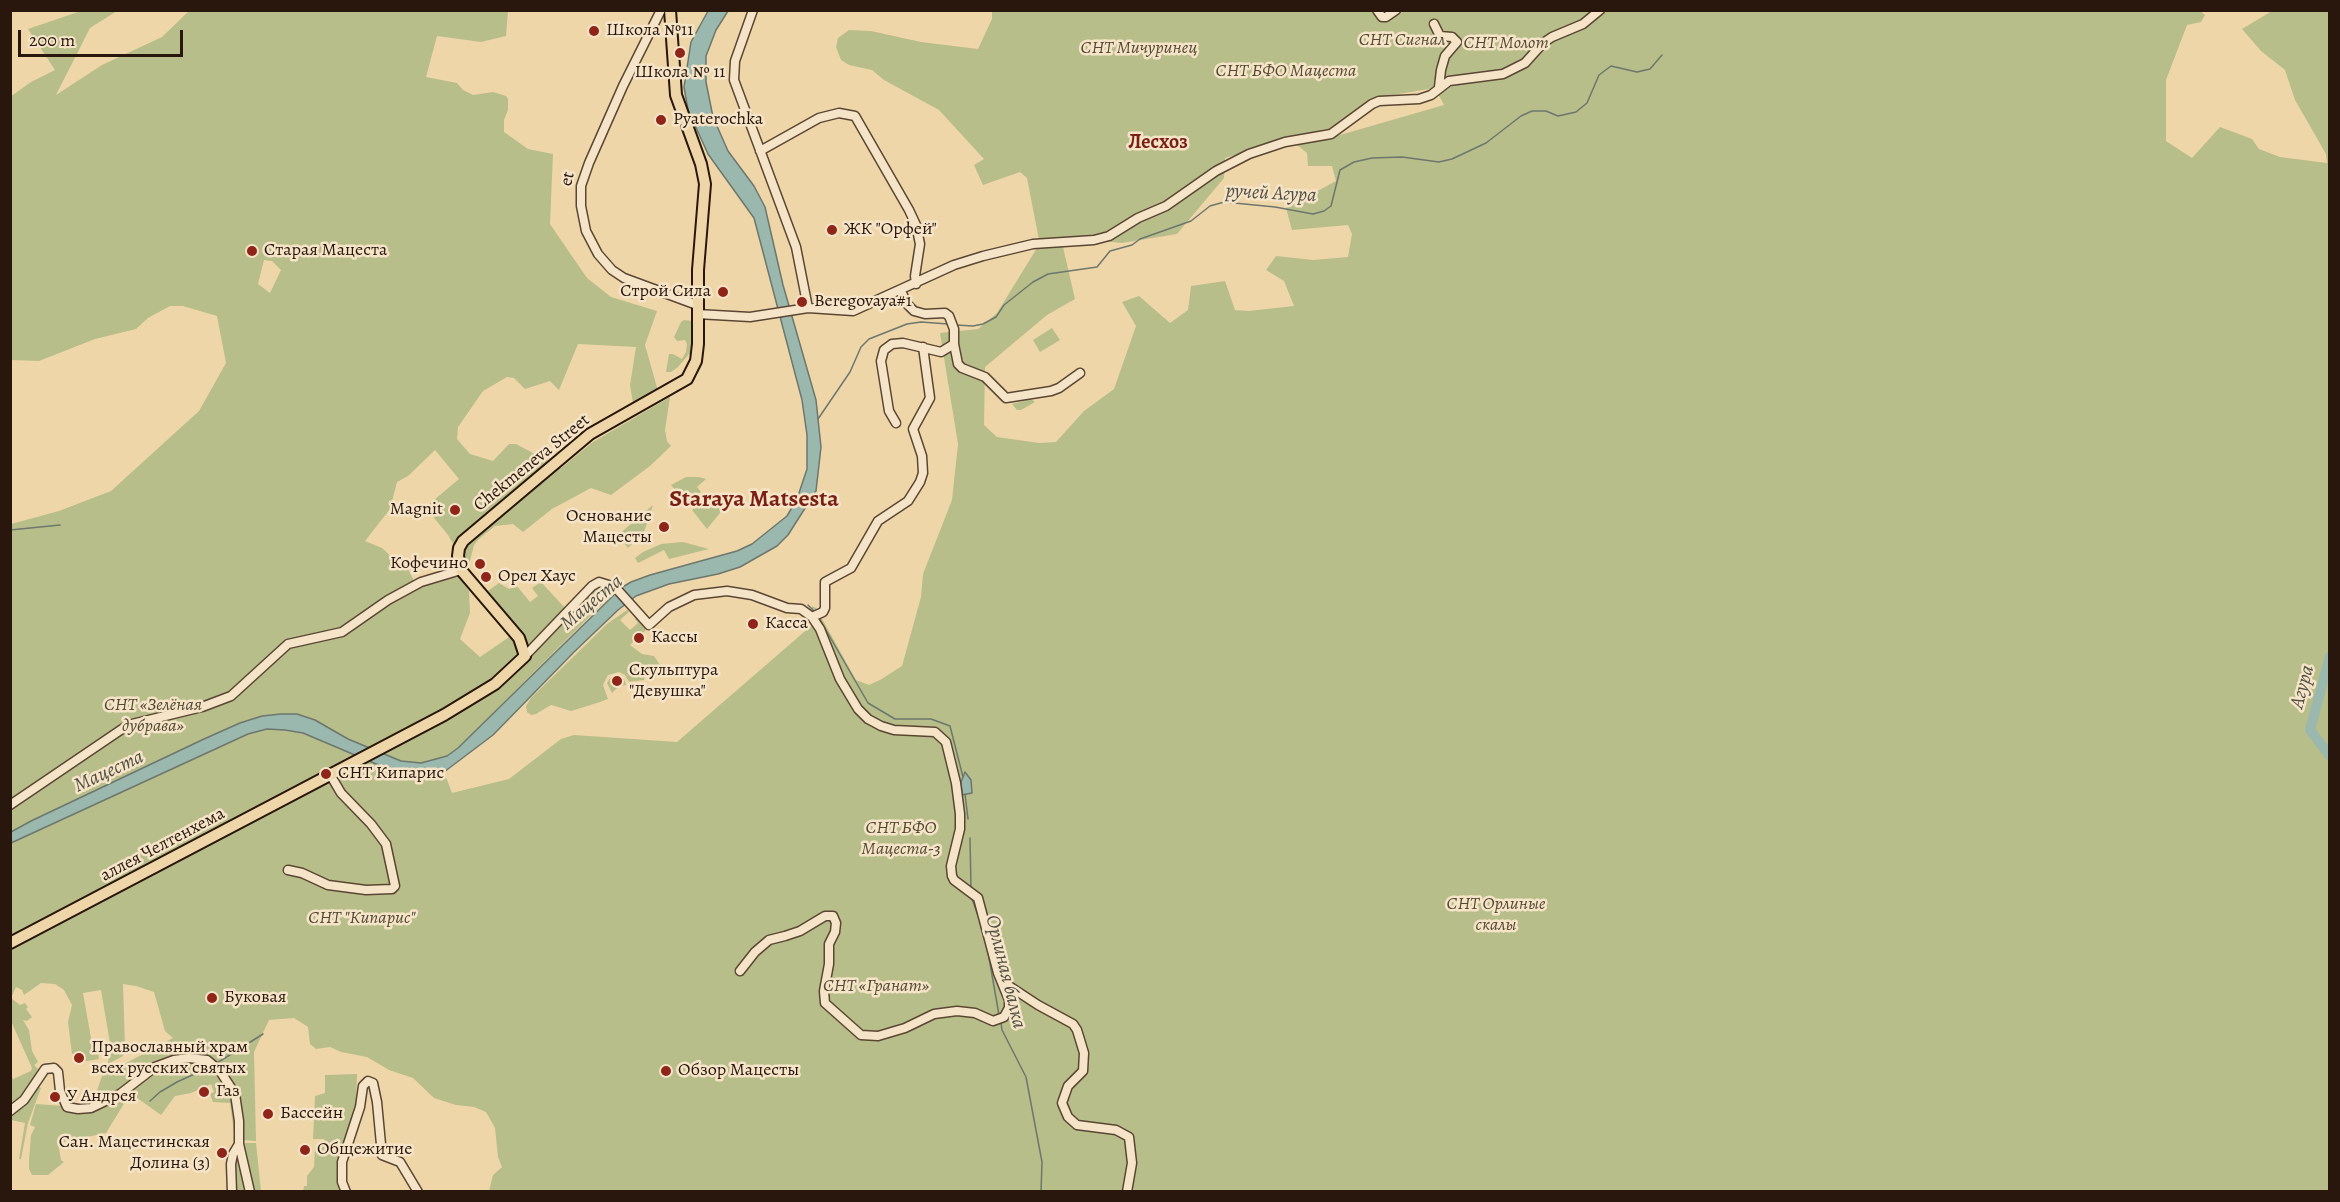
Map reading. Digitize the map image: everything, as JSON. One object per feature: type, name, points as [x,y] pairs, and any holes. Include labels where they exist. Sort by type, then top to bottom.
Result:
[{"type":"main road","name":"Chekmeneva Street","points":[[461,570],[458,556],[463,542],[553,464],[596,430],[687,380],[693,370],[697,353],[697,309],[705,184],[701,164],[676,94],[670,10]]},
{"type":"main road","points":[[461,570],[519,638],[525,656]]},
{"type":"main road","name":"аллея Челтенхема","points":[[10,943],[331,776],[471,700],[495,684],[525,656]]},
{"type":"street","name":"et","points":[[661,10],[622,86],[581,186],[581,206],[586,231],[598,254],[612,270],[624,278],[697,309],[764,316],[808,308],[853,311],[954,265],[1033,244],[1094,240],[1109,236],[1138,218],[1166,206],[1206,177],[1249,154],[1285,142],[1331,134],[1378,101],[1419,99],[1431,95],[1449,81],[1484,78],[1510,71],[1525,63],[1552,37],[1583,24],[1600,10]]},
{"type":"street","points":[[753,10],[742,37],[733,70],[734,80],[796,248],[808,308]]},
{"type":"street","points":[[1377,10],[1382,17],[1386,17],[1396,10]]},
{"type":"street","points":[[1434,24],[1440,36],[1452,37],[1457,42],[1445,56],[1439,87]]},
{"type":"street","points":[[760,151],[819,118],[839,112],[855,116],[916,225],[920,244],[916,284]]},
{"type":"street","points":[[901,291],[907,304],[914,311],[925,314],[945,313],[953,325],[956,361],[962,368],[985,377],[1006,398],[1051,391],[1080,374]]},
{"type":"street","points":[[896,423],[889,411],[880,361],[881,355],[888,346],[895,343],[910,343],[941,352],[954,344]]},
{"type":"street","points":[[740,971],[754,952],[769,940],[793,934],[825,916],[832,916],[836,923],[835,932],[829,944],[829,964],[824,991],[825,1003],[861,1035],[873,1036],[905,1028],[934,1014],[969,1011],[993,1021],[1004,1017],[1010,1005],[978,898],[952,876],[951,866],[960,829],[960,813],[956,783],[946,742],[935,732],[894,730],[881,726],[858,710],[840,679],[820,630],[812,617],[823,612],[825,608],[825,582],[851,568],[878,521],[908,501],[920,482],[922,456],[913,429],[930,401],[923,347]]},
{"type":"street","points":[[10,805],[128,725],[231,696],[288,644],[342,632],[388,600],[421,582],[461,570]]},
{"type":"street","name":"аллея Челтенхема","points":[[525,656],[592,586],[599,582],[608,583],[615,588],[649,625],[669,606],[680,600],[712,591],[752,595],[787,608],[801,609],[812,617]]},
{"type":"street","points":[[288,870],[302,873],[328,885],[366,890],[392,889],[395,886],[386,844],[371,824],[341,793],[331,776]]},
{"type":"street","points":[[1002,982],[1073,1024],[1077,1030],[1084,1053],[1083,1071],[1068,1086],[1062,1103],[1068,1117],[1077,1125],[1116,1130],[1129,1137],[1132,1163],[1127,1191]]},
{"type":"street","points":[[10,1111],[24,1100],[45,1069],[54,1068],[58,1072],[60,1091],[67,1107],[78,1109],[91,1108],[120,1094],[155,1068],[174,1060],[198,1058],[214,1064],[235,1094],[240,1132],[239,1144],[250,1191]]},
{"type":"street","points":[[346,1191],[342,1182],[342,1162],[360,1107],[363,1086],[368,1081],[373,1083],[382,1155],[400,1162],[418,1191]]},
{"type":"street","points":[[232,1191],[231,1164],[233,1154],[239,1144]]},
{"type":"green space","points":[[992,10],[2200,11],[2205,15],[2201,22],[2187,25],[2166,80],[2166,141],[2192,158],[2220,127],[2252,139],[2259,149],[2280,157],[2327,163],[2326,154],[2295,100],[2285,70],[2261,51],[2242,29],[2272,11],[2329,11],[2329,1191],[489,1191],[493,1175],[502,1167],[498,1157],[495,1128],[486,1112],[434,1098],[413,1078],[389,1070],[367,1057],[341,1052],[330,1047],[316,1049],[310,1044],[308,1027],[294,1018],[269,1020],[254,1052],[256,1141],[242,1140],[239,1133],[234,1133],[230,1103],[213,1102],[210,1094],[214,1092],[211,1084],[191,1093],[175,1096],[161,1115],[133,1095],[125,1102],[106,1133],[58,1143],[61,1160],[64,1162],[48,1175],[32,1175],[29,1160],[31,1135],[35,1127],[30,1125],[36,1104],[91,1108],[102,1076],[173,1038],[165,1031],[154,992],[123,984],[125,1047],[123,1056],[108,1064],[110,1043],[101,990],[83,993],[92,1044],[97,1044],[99,1059],[81,1062],[81,1055],[72,1054],[68,1022],[72,1005],[64,990],[55,984],[41,983],[24,995],[22,990],[16,987],[11,998],[11,843],[249,734],[267,729],[303,733],[402,775],[415,777],[444,772],[452,793],[509,779],[561,739],[574,735],[677,742],[811,626],[812,606],[816,608],[856,680],[869,685],[880,680],[902,666],[921,597],[923,574],[952,500],[958,444],[940,333],[978,329],[997,313],[1037,248],[1063,247],[1075,299],[1047,315],[985,367],[984,425],[997,437],[1039,443],[1056,442],[1084,411],[1114,389],[1136,326],[1122,302],[1139,296],[1170,323],[1188,310],[1191,286],[1225,281],[1235,310],[1248,311],[1294,306],[1284,281],[1266,270],[1276,256],[1313,260],[1348,257],[1352,234],[1348,225],[1292,230],[1286,208],[1336,181],[1332,166],[1308,166],[1307,153],[1296,144],[1333,137],[1444,105],[1435,88],[1374,98],[1328,130],[1225,158],[1224,178],[1177,234],[1122,243],[1039,240],[1027,178],[1020,172],[983,185],[974,165],[984,159],[939,110],[884,80],[872,70],[849,65],[841,60],[836,47],[838,38],[849,30],[871,31],[921,42],[978,49],[992,19]]},
{"type":"green space","name":"СНТ «Зелёная дубрава»","points":[[81,11],[117,11],[90,28],[56,95],[102,65],[162,37],[189,11],[508,11],[506,36],[481,42],[437,36],[426,77],[457,83],[463,90],[473,95],[493,92],[506,96],[508,110],[504,120],[504,132],[528,149],[553,154],[550,224],[587,278],[611,297],[657,311],[645,345],[658,391],[633,403],[630,385],[636,347],[578,344],[559,390],[550,381],[525,389],[514,378],[507,377],[483,391],[458,427],[457,439],[470,454],[493,461],[509,444],[516,444],[561,468],[593,442],[670,397],[665,430],[667,441],[671,446],[650,466],[611,495],[591,488],[552,509],[523,532],[513,524],[495,526],[474,545],[469,565],[465,565],[448,535],[430,513],[422,510],[459,479],[435,450],[408,476],[397,482],[390,509],[365,541],[382,548],[398,563],[407,567],[414,581],[421,581],[446,570],[459,577],[469,591],[470,613],[460,639],[480,657],[512,635],[522,658],[593,587],[601,584],[611,586],[612,594],[458,748],[447,756],[420,763],[401,761],[348,739],[315,720],[297,714],[262,716],[204,739],[11,832],[11,524],[59,511],[111,491],[199,411],[226,363],[217,316],[183,306],[170,306],[148,318],[136,329],[95,339],[39,361],[11,360],[10,97],[31,82],[55,70],[28,29]],"holes":[[[264,260],[272,261],[281,270],[270,293],[258,284]]]},
{"type":"green space","points":[[684,320],[692,321],[692,355],[689,354],[671,372],[666,372],[669,354],[682,359],[686,352],[685,340],[677,341],[674,337]]},
{"type":"green space","points":[[1052,328],[1060,340],[1040,352],[1033,340]]},
{"type":"green space","points":[[1031,399],[1035,402],[1021,410],[1017,410],[1012,404]]},
{"type":"green space","points":[[686,477],[706,479],[697,487],[701,492],[686,503],[671,485]]},
{"type":"green space","points":[[719,497],[720,513],[707,529],[692,510],[706,498],[710,504]]},
{"type":"green space","points":[[653,505],[644,532],[628,548],[618,535]]},
{"type":"green space","points":[[683,542],[709,549],[669,559],[664,550],[638,563],[635,558],[661,544]]},
{"type":"green space","points":[[541,582],[565,608],[529,645],[485,593],[499,583],[509,589],[517,586],[530,602],[538,596],[532,588]]},
{"type":"green space","points":[[627,610],[629,612],[620,620],[630,630],[638,623],[636,618],[646,630],[630,645],[642,654],[654,656],[660,665],[644,680],[629,682],[625,675],[619,672],[608,675],[603,685],[608,699],[600,702],[571,711],[551,705],[536,714],[531,715],[527,712],[526,706],[531,698],[607,624]]},
{"type":"green space","points":[[616,675],[624,679],[626,685],[619,686],[617,678],[613,678],[611,682],[617,688],[612,693],[607,683],[611,677]]},
{"type":"green space","points":[[11,998],[20,1005],[25,1003],[32,1017],[27,1021],[23,1020],[29,1030],[32,1051],[38,1062],[34,1065],[38,1069],[35,1080],[22,1098],[11,1107],[10,1074],[13,1079],[31,1071],[32,1068],[11,1021]]},
{"type":"green space","points":[[357,1074],[356,1105],[338,1158],[337,1180],[341,1191],[303,1192],[304,1186],[307,1186],[307,1176],[314,1167],[315,1147],[325,1146],[324,1139],[313,1139],[315,1096],[325,1093],[325,1075]]},
{"type":"green space","points":[[37,1086],[41,1088],[28,1123],[21,1159],[19,1159],[25,1123],[11,1120],[10,1113]]},
{"type":"green space","points":[[241,1143],[256,1143],[261,1191],[234,1191],[231,1174]]},
{"type":"water","points":[[708,11],[728,11],[716,30],[706,56],[706,82],[713,117],[728,151],[754,186],[765,207],[783,285],[816,400],[821,447],[816,491],[788,535],[777,546],[740,567],[669,584],[636,596],[574,652],[493,735],[444,772],[415,777],[402,775],[303,733],[267,729],[248,734],[11,843],[11,832],[31,821],[204,739],[262,716],[297,714],[315,720],[348,739],[401,761],[421,763],[447,756],[458,748],[621,588],[650,575],[737,551],[752,544],[787,516],[797,499],[807,469],[807,435],[802,400],[754,218],[708,154],[688,110],[684,87],[691,42]]},
{"type":"water","points":[[965,772],[971,780],[972,793],[962,795],[961,782]]},
{"type":"waterway","name":"ручей Агура","points":[[956,325],[983,324],[996,317],[1004,305],[1033,282],[1048,274],[1097,267],[1110,251],[1132,245],[1140,239],[1191,221],[1210,206],[1224,202],[1275,207],[1313,214],[1324,211],[1331,206],[1340,170],[1354,162],[1372,158],[1402,157],[1439,162],[1452,159],[1486,143],[1521,116],[1532,111],[1546,111],[1558,116],[1576,112],[1587,103],[1599,75],[1611,66],[1637,72],[1650,69],[1662,55]]},
{"type":"waterway","name":"ручей Агура","points":[[818,419],[850,372],[861,347],[869,339],[907,324],[921,322],[948,324]]},
{"type":"waterway","points":[[10,530],[60,525]]},
{"type":"waterway","name":"Орлиная балка","points":[[808,605],[815,612]]},
{"type":"waterway","name":"Орлиная балка","points":[[819,618],[868,703],[895,719],[931,719],[950,726],[963,777]]},
{"type":"waterway","name":"Агура","points":[[2330,656],[2310,730],[2330,756]]},
{"type":"waterway","name":"Орлиная балка","points":[[965,794],[968,819]]},
{"type":"waterway","name":"Орлиная балка","points":[[970,838],[971,888]]},
{"type":"waterway","name":"Орлиная балка","points":[[972,899],[979,918]]},
{"type":"waterway","name":"Орлиная балка","points":[[988,952],[999,1015]]},
{"type":"waterway","name":"Орлиная балка","points":[[1001,1023],[1002,1030],[1026,1077],[1042,1162],[1041,1192]]},
{"type":"waterway","points":[[217,1063],[263,1034]]},
{"type":"waterway","points":[[150,1101],[177,1082],[210,1067]]},
{"type":"place","name":"Школа №11","points":[[594,31]]},
{"type":"place","name":"Школа № 11","points":[[680,53]]},
{"type":"place","name":"Pyaterochka","points":[[661,120]]},
{"type":"place","name":"ЖК \"Орфей\"","points":[[832,230]]},
{"type":"place","name":"Старая Мацеста","points":[[252,251]]},
{"type":"place","name":"Строй Сила","points":[[723,292]]},
{"type":"place","name":"Beregovaya#1","points":[[802,302]]},
{"type":"place","name":"Magnit","points":[[455,510]]},
{"type":"place","name":"Основание Мацесты","points":[[664,527]]},
{"type":"place","name":"Кофечино","points":[[480,564]]},
{"type":"place","name":"Орел Хаус","points":[[486,577]]},
{"type":"place","name":"Касса","points":[[753,624]]},
{"type":"place","name":"Кассы","points":[[639,638]]},
{"type":"place","name":"Скульптура \"Девушка\"","points":[[617,681]]},
{"type":"place","name":"СНТ Кипарис","points":[[326,774]]},
{"type":"place","name":"Буковая","points":[[212,998]]},
{"type":"place","name":"Православный храм всех русских святых","points":[[79,1058]]},
{"type":"place","name":"Обзор Мацесты","points":[[666,1071]]},
{"type":"place","name":"Газ","points":[[204,1092]]},
{"type":"place","name":"У Андрея","points":[[55,1097]]},
{"type":"place","name":"Бассейн","points":[[268,1114]]},
{"type":"place","name":"Общежитие","points":[[305,1150]]},
{"type":"place","name":"Сан. Мацестинская Долина (3)","points":[[222,1153]]},
{"type":"district","name":"Лесхоз","points":[[1158,143]]},
{"type":"district","name":"Staraya Matsesta","points":[[754,500]]},
{"type":"park label","name":"СНТ Сигнал","points":[[1402,41]]},
{"type":"park label","name":"СНТ Молот","points":[[1506,44]]},
{"type":"park label","name":"СНТ Мичуринец","points":[[1139,49]]},
{"type":"park label","name":"СНТ БФО Мацеста","points":[[1286,72]]},
{"type":"park label","name":"СНТ БФО Мацеста-3","points":[[901,839]]},
{"type":"park label","name":"СНТ Орлиные скалы","points":[[1496,915]]},
{"type":"park label","name":"СНТ \"Кипарис\"","points":[[362,919]]},
{"type":"park label","name":"СНТ «Гранат»","points":[[876,987]]},
{"type":"water label","name":"Мацеста","points":[[592,603]]},
{"type":"water label","name":"Мацеста","points":[[109,772]]}]
